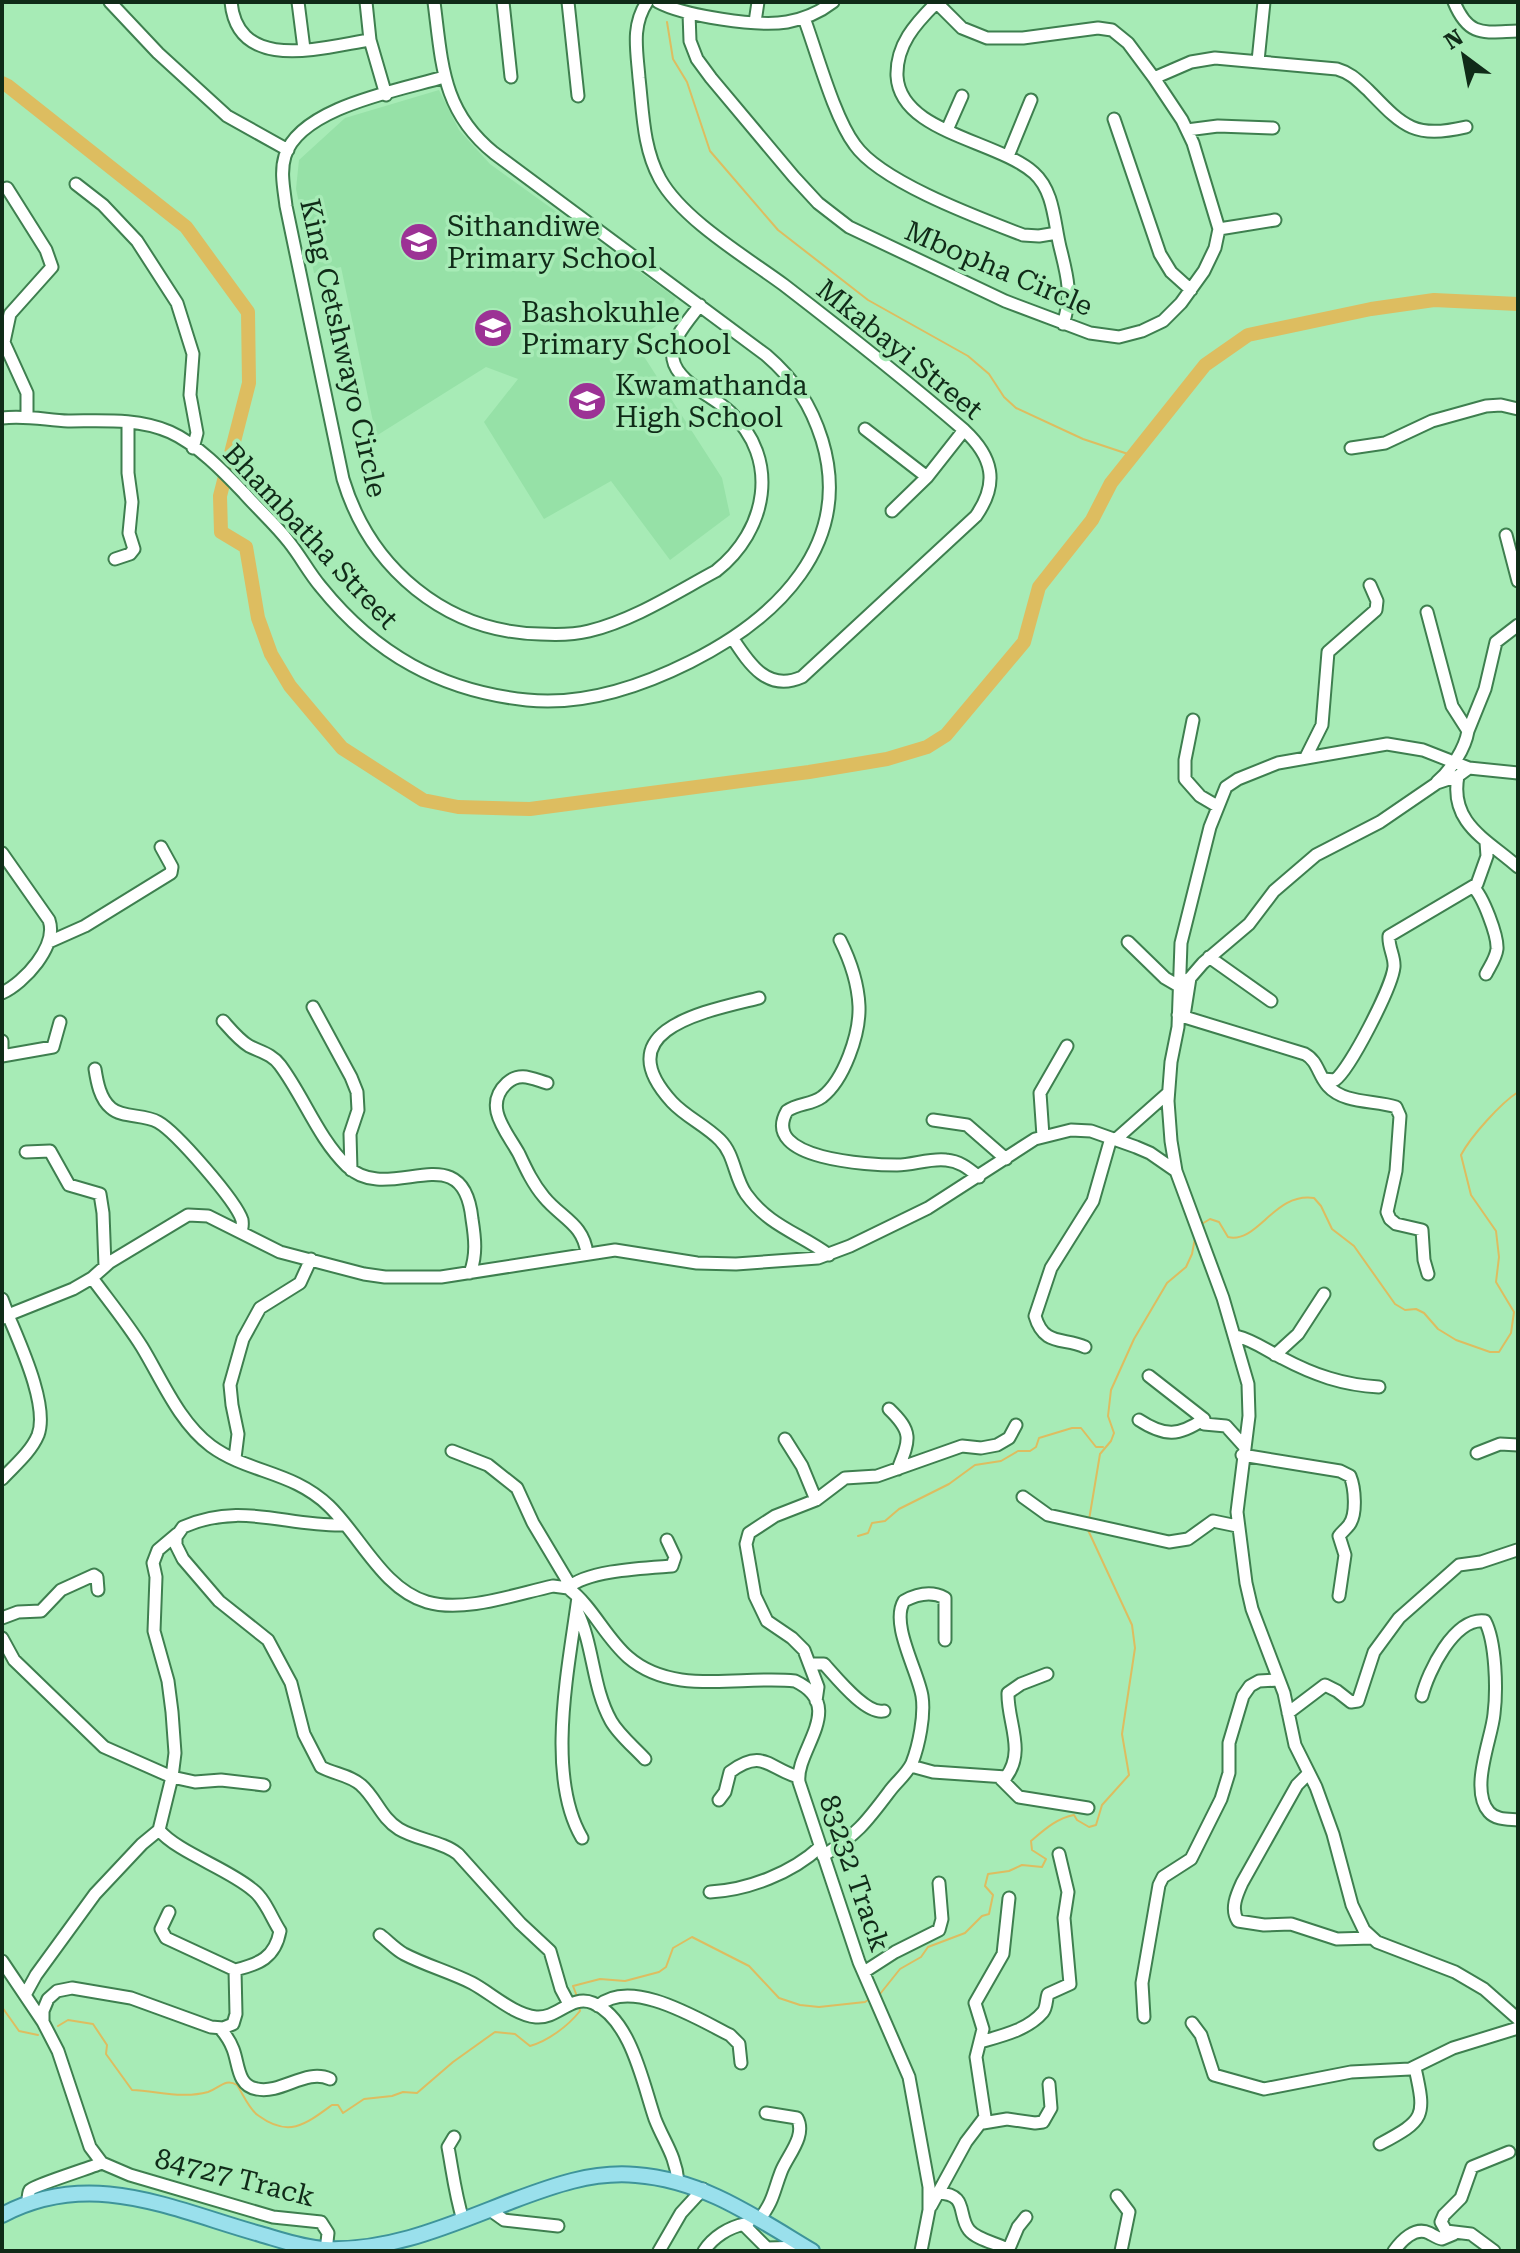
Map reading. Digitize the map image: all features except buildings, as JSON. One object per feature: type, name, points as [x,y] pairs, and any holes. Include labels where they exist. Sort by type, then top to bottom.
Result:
[{"type":"main road","points":[[2,2215],[28,2202],[72,2193],[115,2194],[326,2250],[408,2245],[463,2220],[568,2181],[635,2174],[703,2189],[752,2220],[809,2249]]},
{"type":"street","points":[[110,2],[158,53],[227,116],[288,150],[303,131],[320,118],[444,77]]},
{"type":"street","points":[[231,2],[236,22],[247,37],[281,52],[370,40]]},
{"type":"street","points":[[298,2],[304,49]]},
{"type":"street","points":[[366,2],[370,40],[386,95]]},
{"type":"street","name":"Bhambatha Street","points":[[2,418],[128,422],[170,432],[216,465],[236,485],[286,538],[319,586],[388,653],[445,681],[482,692],[550,701],[582,698],[646,683],[733,639],[774,606],[803,571],[820,539],[826,517],[829,471],[810,408],[794,383],[766,355],[481,142],[462,121],[450,96],[444,77],[434,2]]},
{"type":"street","points":[[503,2],[511,77]]},
{"type":"street","points":[[568,2],[578,96]]},
{"type":"street","name":"Mkabayi Street","points":[[647,2],[636,34],[645,132],[655,167],[673,198],[689,214],[786,287],[964,430],[988,460],[991,479],[983,507],[951,541],[816,666],[798,679],[786,682],[771,680],[755,670],[733,639]]},
{"type":"street","points":[[658,2],[689,13],[779,23],[804,18],[833,2]]},
{"type":"street","points":[[755,22],[758,2]]},
{"type":"street","points":[[1063,324],[1070,295],[1052,208],[1042,182],[1008,156],[918,115],[907,105],[897,82],[897,65],[904,40],[936,2],[962,28],[987,38],[1023,38],[1098,28],[1112,30],[1128,43],[1187,130],[1219,229],[1275,220]]},
{"type":"street","points":[[1258,61],[1264,2]]},
{"type":"street","points":[[1454,2],[1464,22],[1475,30],[1518,31]]},
{"type":"street","name":"Mbopha Circle","points":[[689,13],[690,41],[704,68],[794,177],[826,210],[866,237],[1005,301],[1100,336],[1130,335],[1163,321],[1191,290],[1211,260],[1219,229]]},
{"type":"street","points":[[804,18],[842,122],[854,144],[871,163],[896,180],[1023,235],[1057,233]]},
{"type":"street","points":[[1154,78],[1182,65],[1205,59],[1258,61],[1345,71],[1397,119],[1420,131],[1437,133],[1466,127]]},
{"type":"street","points":[[947,130],[962,96]]},
{"type":"street","points":[[1008,156],[1031,100]]},
{"type":"street","points":[[1114,119],[1160,254],[1171,272],[1191,290]]},
{"type":"street","points":[[1187,130],[1218,126],[1273,128]]},
{"type":"street","name":"King Cetshwayo Circle","points":[[288,150],[283,165],[286,206],[347,493],[361,524],[391,567],[443,609],[471,621],[530,634],[558,635],[592,630],[623,620],[716,571],[739,549],[750,532],[761,504],[763,476],[754,444],[744,428],[727,408],[681,375],[674,362],[675,342],[700,305]]},
{"type":"street","points":[[76,184],[103,205],[137,241],[177,303],[193,354],[190,400],[197,433],[191,446]]},
{"type":"street","points":[[7,188],[46,250],[52,267],[10,314],[3,340],[27,393],[27,417]]},
{"type":"street","points":[[1351,448],[1385,443],[1432,421],[1486,406],[1518,409]]},
{"type":"street","points":[[115,559],[130,554],[134,549],[129,533],[132,502],[128,473],[128,422]]},
{"type":"street","points":[[865,429],[927,477]]},
{"type":"street","points":[[892,511],[927,477],[964,430]]},
{"type":"street","points":[[1506,535],[1518,581]]},
{"type":"street","points":[[1306,757],[1322,725],[1328,652],[1376,610],[1377,601],[1370,585]]},
{"type":"street","points":[[1427,612],[1452,706],[1468,731]]},
{"type":"street","points":[[1437,783],[1466,741],[1485,689],[1496,642],[1518,625]]},
{"type":"street","points":[[1193,720],[1185,760],[1185,779],[1200,796],[1217,806]]},
{"type":"street","points":[[1181,1016],[1177,985],[1184,928],[1217,806],[1226,787],[1278,763],[1387,744],[1423,750],[1469,768],[1518,773]]},
{"type":"street","points":[[1177,985],[1190,978],[1209,957],[1249,924],[1274,891],[1308,861],[1394,813],[1437,783],[1458,776],[1469,768]]},
{"type":"street","points":[[1458,776],[1456,796],[1461,812],[1472,829],[1518,867]]},
{"type":"street","points":[[1323,1079],[1335,1080],[1345,1070],[1378,1010],[1394,965],[1389,936],[1479,882],[1486,862],[1486,842]]},
{"type":"street","points":[[49,942],[85,926],[171,873],[172,867],[161,847]]},
{"type":"street","points":[[2,853],[49,920],[51,930],[49,942],[21,979],[2,993]]},
{"type":"street","points":[[1473,887],[1481,896],[1497,942],[1495,956],[1486,974]]},
{"type":"street","points":[[840,940],[849,959],[859,1006],[848,1057],[831,1089],[815,1101],[791,1107],[787,1111],[783,1121],[784,1132],[792,1143],[817,1155],[850,1162],[894,1165],[948,1160],[961,1164],[979,1177]]},
{"type":"street","points":[[1128,942],[1165,978],[1177,985]]},
{"type":"street","points":[[1209,957],[1271,1001]]},
{"type":"street","points":[[1190,978],[1168,1093],[1171,1141],[1176,1171],[1236,1336],[1248,1384],[1249,1416],[1237,1494],[1237,1526],[1249,1598],[1279,1680],[1295,1745],[1333,1834],[1360,1924],[1384,1946],[1472,1981],[1518,2019]]},
{"type":"street","points":[[759,998],[698,1013],[684,1020],[655,1042],[649,1057],[650,1070],[672,1101],[723,1143],[742,1186],[758,1208],[778,1226],[829,1255]]},
{"type":"street","points":[[313,1007],[357,1092],[358,1110],[350,1134],[351,1170]]},
{"type":"street","points":[[1181,1016],[1305,1054],[1315,1063],[1330,1088],[1343,1096],[1398,1109],[1396,1171],[1387,1212],[1392,1222],[1422,1230],[1428,1274]]},
{"type":"street","points":[[223,1021],[242,1041],[267,1053],[279,1063],[328,1142],[351,1170],[378,1181],[431,1173],[445,1175],[467,1191],[475,1249],[470,1273]]},
{"type":"street","points":[[2,1041],[2,1054],[53,1047],[60,1022]]},
{"type":"street","points":[[1043,1136],[1040,1093],[1067,1046]]},
{"type":"street","points":[[95,1069],[98,1086],[107,1105],[114,1111],[158,1122],[175,1137],[232,1203],[241,1220],[241,1232]]},
{"type":"street","points":[[547,1083],[526,1076],[511,1080],[497,1098],[498,1117],[536,1187],[583,1235],[587,1254]]},
{"type":"street","points":[[1085,1347],[1055,1341],[1035,1316],[1051,1268],[1093,1201],[1113,1139],[1168,1093]]},
{"type":"street","points":[[933,1120],[967,1125],[1006,1159]]},
{"type":"street","points":[[5,1317],[73,1289],[188,1215],[208,1216],[280,1252],[364,1274],[441,1277],[623,1250],[665,1259],[724,1264],[829,1255],[905,1221],[1043,1136],[1080,1129],[1150,1153],[1176,1171]]},
{"type":"street","points":[[26,1152],[50,1151],[69,1185],[100,1194],[105,1266]]},
{"type":"street","points":[[235,1458],[238,1434],[230,1385],[243,1339],[260,1308],[300,1283],[311,1259]]},
{"type":"street","points":[[92,1278],[134,1335],[160,1381],[197,1433],[218,1450],[305,1486],[329,1506],[396,1585],[412,1597],[457,1606],[553,1586],[569,1586],[614,1572],[672,1566],[675,1557],[667,1540]]},
{"type":"street","points":[[1275,1355],[1298,1334],[1324,1294]]},
{"type":"street","points":[[2,1299],[5,1317],[41,1416],[35,1440],[2,1479]]},
{"type":"street","points":[[1236,1336],[1254,1341],[1275,1355],[1333,1381],[1379,1387]]},
{"type":"street","points":[[1149,1376],[1204,1419],[1204,1424],[1221,1424],[1230,1429],[1243,1450],[1350,1476],[1354,1486],[1353,1516],[1339,1536],[1345,1555],[1339,1596]]},
{"type":"street","points":[[889,1409],[907,1431],[908,1444],[898,1469]]},
{"type":"street","points":[[1139,1420],[1157,1430],[1170,1432],[1188,1430],[1204,1419]]},
{"type":"street","points":[[884,1711],[872,1710],[824,1664],[811,1664],[800,1645],[764,1616],[752,1586],[746,1541],[755,1528],[785,1511],[816,1500],[840,1481],[850,1477],[868,1478],[962,1446],[981,1448],[997,1445],[1009,1438],[1016,1425]]},
{"type":"street","points":[[785,1439],[802,1466],[816,1500]]},
{"type":"street","points":[[1477,1453],[1500,1444],[1518,1445]]},
{"type":"street","points":[[452,1451],[488,1465],[517,1488],[569,1586],[621,1650],[651,1673],[677,1680],[795,1681],[808,1689],[816,1701]]},
{"type":"street","points":[[1023,1497],[1048,1515],[1169,1542],[1188,1539],[1213,1521],[1237,1526]]},
{"type":"street","points":[[25,1995],[95,1894],[159,1830],[175,1753],[168,1681],[154,1631],[156,1577],[153,1563],[158,1550],[183,1527],[195,1521],[223,1516],[270,1516],[345,1525]]},
{"type":"street","points":[[177,1535],[179,1551],[199,1580],[219,1601],[268,1640],[291,1683],[304,1734],[321,1767],[363,1786],[381,1813],[398,1828],[458,1854],[520,1923],[550,1951],[561,1989],[569,2004]]},
{"type":"street","points":[[1288,1713],[1327,1684],[1351,1702],[1356,1702],[1376,1647],[1399,1618],[1459,1565],[1481,1562],[1517,1550]]},
{"type":"street","points":[[2,1618],[18,1612],[41,1611],[61,1590],[94,1575],[98,1590]]},
{"type":"street","points":[[710,1892],[736,1890],[801,1863],[846,1841],[868,1822],[911,1766],[923,1704],[903,1631],[901,1611],[904,1601],[925,1594],[945,1598],[945,1640]]},
{"type":"street","points":[[578,1597],[563,1704],[562,1763],[572,1817],[582,1838]]},
{"type":"street","points":[[577,1611],[593,1655],[607,1712],[614,1725],[645,1759]]},
{"type":"street","points":[[1422,1696],[1427,1675],[1438,1656],[1468,1625],[1478,1620],[1485,1621],[1492,1651],[1495,1693],[1494,1718],[1483,1758],[1483,1799],[1494,1816],[1518,1820]]},
{"type":"street","points":[[2,1638],[14,1660],[104,1747],[172,1777],[195,1782],[217,1780],[264,1785]]},
{"type":"street","name":"83232 Track","points":[[811,1664],[818,1687],[815,1734],[798,1777],[864,1972],[909,2077],[928,2177],[929,2210],[921,2251]]},
{"type":"street","points":[[911,1766],[933,1772],[1006,1777],[1010,1771],[1015,1735],[1008,1693],[1047,1674]]},
{"type":"street","points":[[1144,2017],[1142,1983],[1159,1885],[1163,1877],[1191,1859],[1223,1793],[1230,1768],[1229,1743],[1243,1696],[1250,1686],[1259,1681],[1279,1680]]},
{"type":"street","points":[[719,1800],[725,1792],[730,1772],[750,1762],[765,1761],[798,1777]]},
{"type":"street","points":[[1309,1773],[1297,1785],[1238,1891],[1235,1916],[1240,1921],[1264,1925],[1291,1924],[1332,1938],[1372,1938]]},
{"type":"street","points":[[1001,1779],[1019,1797],[1088,1808]]},
{"type":"street","points":[[159,1830],[170,1841],[255,1891],[280,1931],[265,1961],[235,1970],[166,1938],[161,1929],[169,1912]]},
{"type":"street","points":[[980,2042],[1026,2025],[1044,2012],[1048,1994],[1070,1984],[1064,1918],[1068,1892],[1059,1854]]},
{"type":"street","points":[[864,1972],[939,1930],[942,1919],[939,1883]]},
{"type":"street","points":[[929,2210],[966,2142],[983,2123],[986,2108],[976,2057],[983,2029],[976,1999],[1003,1954],[1009,1898]]},
{"type":"street","points":[[380,1935],[405,1955],[469,1982],[530,2016],[556,2014],[569,2004],[582,2001],[598,2006],[615,2021],[633,2052],[657,2123],[675,2158],[678,2182]]},
{"type":"street","points":[[2,1961],[43,2022],[58,2051],[90,2147],[106,2165],[35,2187],[30,2190],[28,2202]]},
{"type":"street","points":[[43,2022],[45,2005],[53,1994],[63,1989],[127,1997],[192,2022],[228,2027],[236,2018],[235,1970]]},
{"type":"street","points":[[598,2006],[618,1996],[649,1998],[730,2035],[741,2050],[741,2063]]},
{"type":"street","points":[[1192,2023],[1201,2035],[1214,2075],[1257,2088],[1288,2086],[1351,2072],[1415,2068],[1453,2048],[1518,2028]]},
{"type":"street","points":[[220,2028],[231,2044],[243,2081],[252,2088],[265,2090],[318,2076],[330,2079]]},
{"type":"street","points":[[1380,2144],[1402,2131],[1421,2114],[1422,2099],[1415,2068]]},
{"type":"street","points":[[983,2123],[1007,2119],[1043,2122],[1051,2108],[1049,2084]]},
{"type":"street","points":[[704,2251],[710,2242],[728,2229],[752,2220],[774,2199],[800,2128],[797,2118],[766,2113]]},
{"type":"street","points":[[454,2137],[448,2147],[455,2177],[453,2189],[463,2220]]},
{"type":"street","points":[[1494,2251],[1471,2234],[1446,2231],[1441,2222],[1461,2198],[1472,2167],[1509,2152]]},
{"type":"street","name":"84727 Track","points":[[106,2165],[273,2217],[321,2222],[328,2233],[326,2250]]},
{"type":"street","points":[[659,2251],[676,2221],[703,2189]]},
{"type":"street","points":[[938,2193],[948,2193],[958,2201],[969,2231],[1005,2248],[1010,2246],[1026,2217]]},
{"type":"street","points":[[1117,2196],[1129,2212],[1121,2251]]},
{"type":"street","points":[[490,2210],[500,2219],[558,2226]]},
{"type":"street","points":[[1394,2251],[1402,2241],[1418,2232],[1426,2231],[1442,2239],[1459,2232]]},
{"type":"shaded area","points":[[439,90],[459,130],[490,164],[676,298],[662,322],[634,341],[722,478],[730,515],[670,560],[611,481],[544,519],[484,422],[518,379],[486,367],[376,436],[341,267],[314,273],[296,189],[299,160],[345,118]]},
{"type":"waterway","points":[[667,22],[673,59],[687,82],[710,151],[778,230],[868,300],[968,356],[989,374],[1004,397],[1016,408],[1083,439],[1134,456]]},
{"type":"waterway","points":[[2,83],[186,227],[248,312],[249,383],[220,496],[221,532],[246,547],[258,618],[271,654],[290,686],[342,748],[423,800],[458,807],[530,809],[809,772],[887,759],[927,747],[946,735],[1024,642],[1039,587],[1092,520],[1111,483],[1205,365],[1248,335],[1371,309],[1434,300],[1518,304]]},
{"type":"waterway","points":[[1200,1225],[1210,1219],[1219,1222],[1228,1237],[1239,1237],[1288,1203],[1300,1198],[1314,1198],[1332,1229],[1354,1246],[1395,1304],[1405,1310],[1416,1309],[1424,1313],[1438,1329],[1456,1340],[1490,1352],[1499,1352],[1511,1333],[1514,1312],[1496,1282],[1499,1257],[1496,1231],[1471,1195],[1461,1155],[1487,1120],[1518,1092]]},
{"type":"waterway","points":[[1089,1520],[1100,1454],[1114,1433],[1108,1416],[1111,1390],[1134,1339],[1167,1283],[1186,1267],[1195,1238]]},
{"type":"waterway","points":[[858,1536],[868,1533],[872,1523],[885,1521],[899,1509],[949,1484],[975,1465],[1001,1461],[1018,1451],[1030,1451],[1036,1447],[1039,1438],[1081,1428],[1096,1447],[1103,1447]]},
{"type":"waterway","points":[[880,1994],[900,1969],[921,1957],[928,1947],[965,1933],[982,1916],[989,1914],[993,1895],[985,1886],[988,1874],[1009,1871],[1022,1865],[1042,1867],[1046,1859],[1032,1850],[1031,1841],[1056,1822],[1074,1815],[1089,1827],[1096,1825],[1102,1805],[1129,1775],[1122,1734],[1135,1648],[1132,1625],[1088,1530]]},
{"type":"waterway","points":[[578,1999],[573,1986],[600,1979],[625,1981],[659,1972],[666,1967],[673,1948],[692,1937],[749,1966],[779,1998],[819,2007],[865,2002],[871,1998]]},
{"type":"waterway","points":[[58,2026],[68,2020],[93,2024],[107,2045],[106,2054],[132,2090],[189,2095],[233,2083],[256,2114],[270,2123],[288,2127],[305,2123],[332,2105],[338,2105],[343,2113],[364,2099],[403,2092],[417,2093],[495,2032],[515,2034],[530,2046],[537,2044],[570,2022],[580,2011],[579,2006]]},
{"type":"waterway","points":[[2,2007],[19,2031],[38,2035]]},
{"type":"place","name":"Sithandiwe Primary School","points":[[419,242]]},
{"type":"place","name":"Bashokuhle Primary School","points":[[493,328]]},
{"type":"place","name":"Kwamathanda High School","points":[[587,401]]}]
